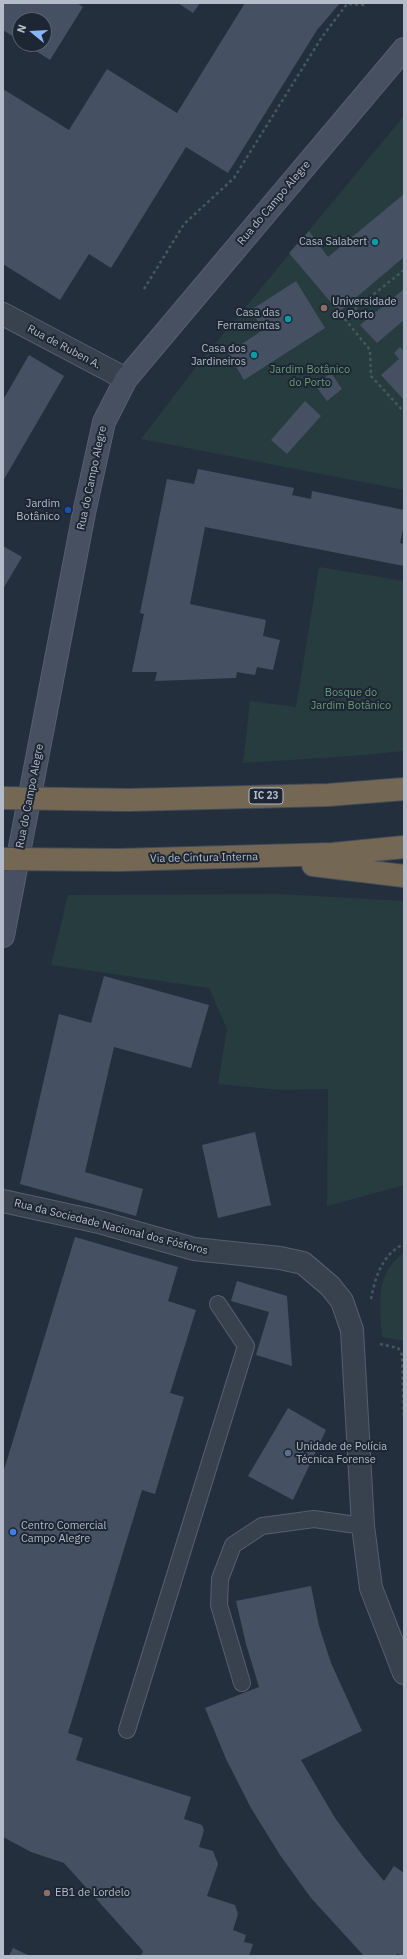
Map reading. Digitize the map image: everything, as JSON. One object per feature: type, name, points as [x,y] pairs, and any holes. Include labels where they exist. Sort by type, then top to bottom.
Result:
[{"type":"highway","name":"IC 23","points":[[3,798],[128,800],[328,795],[404,788]]},
{"type":"highway","name":"Via de Cintura Interna","points":[[3,859],[119,860],[251,858],[333,854],[404,847]]},
{"type":"highway","points":[[251,858],[404,876]]},
{"type":"main road","name":"Rua do Campo Alegre","points":[[3,936],[84,513],[104,422],[126,379],[404,49]]},
{"type":"street","name":"Rua de Ruben A.","points":[[3,314],[126,379]]},
{"type":"street","name":"Rua da Sociedade Nacional dos Fósforos","points":[[3,1201],[99,1222],[194,1249],[280,1258],[303,1263],[330,1286],[342,1301],[352,1330],[363,1526],[371,1588],[404,1674]]},
{"type":"lane","points":[[127,1730],[246,1346],[218,1304]]},
{"type":"lane","points":[[242,1683],[219,1605],[220,1579],[233,1545],[262,1526],[314,1519],[363,1526]]},
{"type":"path","points":[[144,289],[184,224],[234,178],[322,37],[347,4],[365,5],[366,3]]},
{"type":"path","points":[[404,270],[344,318],[370,350],[371,376],[404,412]]},
{"type":"path","points":[[372,1306],[370,1299],[375,1279],[382,1262],[404,1244]]},
{"type":"path","points":[[377,1343],[398,1348],[403,1355],[404,1419]]},
{"type":"green space","name":"Jardim Botânico do Porto","points":[[404,116],[404,490],[141,439],[199,363]]},
{"type":"green space","name":"Bosque do Jardim Botânico","points":[[319,567],[404,581],[404,751],[243,763],[250,701],[296,707]]},
{"type":"green space","points":[[279,894],[404,901],[404,1185],[327,1206],[328,1089],[280,1090],[218,1084],[227,1029],[209,988],[51,965],[68,895]]},
{"type":"green space","points":[[404,1252],[404,1341],[382,1337],[380,1302],[383,1280],[394,1261]]},
{"type":"building","points":[[3,3],[77,3],[83,7],[50,60],[38,52],[52,52],[52,12],[12,12],[12,36],[3,30]]},
{"type":"building","points":[[178,3],[200,3],[193,13]]},
{"type":"building","points":[[245,3],[340,3],[317,30],[228,173],[186,147],[111,268],[89,254],[60,300],[3,264],[3,89],[69,130],[107,69],[177,113]]},
{"type":"building","name":"Casa Salabert","points":[[404,194],[404,257],[339,312],[289,253],[309,231],[328,257]]},
{"type":"building","name":"Casa das Ferramentas","points":[[296,281],[325,328],[244,380],[228,353],[263,330],[251,310]]},
{"type":"building","points":[[404,289],[404,320],[377,343],[360,325]]},
{"type":"building","points":[[400,347],[404,351],[404,400],[381,375],[399,359],[394,353]]},
{"type":"building","points":[[29,355],[64,376],[3,481],[3,400]]},
{"type":"building","points":[[331,373],[342,389],[327,401],[315,385]]},
{"type":"building","points":[[305,401],[321,416],[287,454],[271,440]]},
{"type":"building","points":[[198,469],[294,488],[292,495],[311,499],[312,491],[404,510],[404,524],[400,543],[404,544],[404,566],[205,527],[190,604],[266,620],[263,636],[280,640],[273,670],[257,667],[255,675],[237,672],[236,678],[155,681],[157,672],[132,672],[144,614],[140,613],[167,479],[194,484]]},
{"type":"building","points":[[3,546],[22,557],[3,589]]},
{"type":"building","points":[[104,976],[209,1005],[191,1068],[114,1047],[85,1172],[143,1189],[136,1216],[20,1184],[59,1014],[91,1023]]},
{"type":"building","points":[[255,1132],[271,1205],[218,1218],[202,1145]]},
{"type":"building","points":[[75,1237],[178,1267],[168,1301],[196,1310],[170,1393],[184,1397],[155,1494],[142,1490],[68,1733],[83,1738],[76,1760],[191,1797],[184,1819],[202,1825],[204,1830],[199,1847],[213,1851],[218,1864],[207,1896],[235,1905],[238,1914],[233,1930],[246,1935],[244,1942],[253,1944],[249,1956],[141,1956],[143,1951],[64,1863],[31,1852],[3,1837],[3,1473]]},
{"type":"building","points":[[237,1281],[287,1296],[292,1366],[256,1355],[269,1312],[231,1301]]},
{"type":"building","name":"Unidade de Polícia Técnica Forense","points":[[288,1408],[326,1430],[293,1500],[248,1476]]},
{"type":"building","points":[[311,1586],[319,1626],[331,1663],[362,1731],[301,1760],[335,1818],[363,1856],[384,1881],[394,1866],[404,1873],[404,1956],[397,1954],[396,1956],[364,1956],[311,1898],[280,1855],[251,1808],[226,1759],[205,1708],[259,1687],[246,1644],[236,1601]]},
{"type":"building","points":[[13,1948],[30,1956],[9,1956]]},
{"type":"place","name":"Casa Salabert","points":[[375,242]]},
{"type":"place","name":"Universidade do Porto","points":[[324,308]]},
{"type":"place","name":"Casa das Ferramentas","points":[[288,319]]},
{"type":"place","name":"Casa dos Jardineiros","points":[[254,355]]},
{"type":"place","name":"Jardim Botânico","points":[[68,510]]},
{"type":"place","name":"Unidade de Polícia Técnica Forense","points":[[288,1453]]},
{"type":"place","name":"Centro Comercial Campo Alegre","points":[[13,1532]]},
{"type":"place","name":"EB1 de Lordelo","points":[[47,1893]]}]
